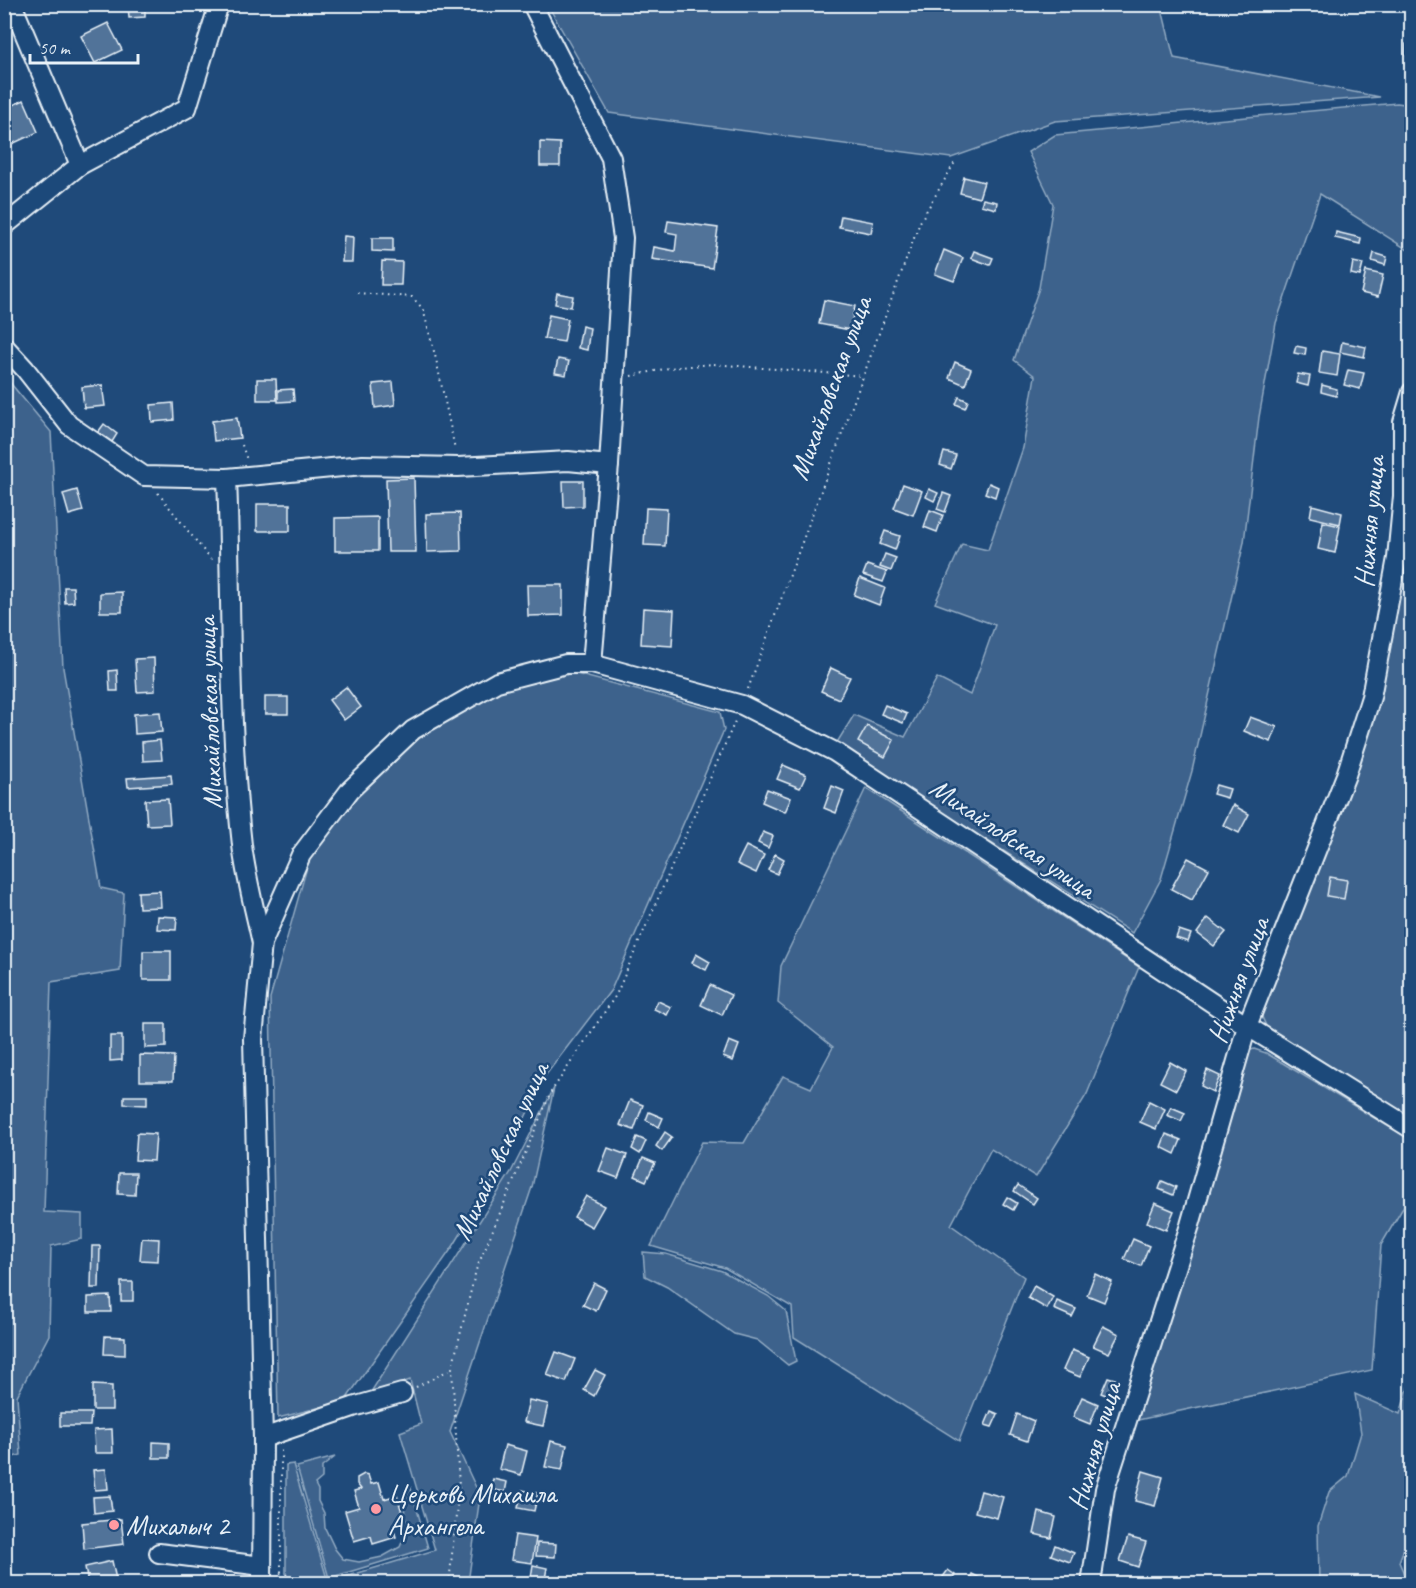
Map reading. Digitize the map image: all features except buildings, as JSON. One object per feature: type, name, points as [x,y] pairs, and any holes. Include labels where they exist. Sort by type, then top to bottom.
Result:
[{"type":"street","points":[[12,4],[80,165]]},
{"type":"street","points":[[4,226],[80,165],[187,108],[219,4]]},
{"type":"street","points":[[532,4],[611,158],[623,238],[609,465],[592,664]]},
{"type":"street","points":[[4,346],[69,425],[144,477],[226,478],[363,465],[458,467],[568,461],[609,465]]},
{"type":"street","name":"Нижняя улица","points":[[1091,1584],[1105,1489],[1190,1226],[1247,1026],[1346,775],[1371,698],[1397,558],[1403,496],[1403,422],[1412,392]]},
{"type":"street","name":"Михайловская улица","points":[[226,478],[231,584],[233,740],[242,847],[262,943],[252,1039],[263,1438],[262,1575]]},
{"type":"street","name":"Михайловская улица","points":[[262,943],[301,855],[350,790],[413,729],[497,682],[566,664],[592,664],[742,705],[835,752],[1247,1026],[1412,1129]]},
{"type":"street","points":[[263,1438],[402,1393]]},
{"type":"street","points":[[159,1553],[262,1575]]},
{"type":"path","name":"Михайловская улица","points":[[449,1584],[459,1486],[452,1368],[476,1270],[551,1092],[616,995],[742,705],[921,222],[955,162]]},
{"type":"path","points":[[357,293],[412,297],[423,309],[436,359],[458,467]]},
{"type":"path","points":[[614,380],[669,368],[713,364],[863,376]]},
{"type":"path","points":[[144,477],[231,584]]},
{"type":"path","points":[[402,1393],[452,1368]]},
{"type":"path","points":[[281,1432],[281,1584]]},
{"type":"path","points":[[262,1575],[281,1573],[315,1584]]},
{"type":"shaded area","points":[[549,5],[1161,5],[1174,58],[1380,97],[1055,121],[951,158],[609,113]]},
{"type":"shaded area","points":[[1397,103],[1411,105],[1411,252],[1320,194],[1276,323],[1259,417],[1244,542],[1192,771],[1161,879],[1132,933],[836,744],[854,715],[905,737],[937,678],[970,695],[995,625],[935,603],[962,544],[988,550],[1023,448],[1035,376],[1014,360],[1039,288],[1053,204],[1028,152],[1055,135]]},
{"type":"shaded area","points":[[5,372],[12,385],[51,432],[63,668],[101,888],[124,893],[120,971],[51,982],[44,1212],[82,1214],[82,1239],[51,1246],[49,1335],[17,1396],[21,1455],[5,1459]]},
{"type":"shaded area","points":[[1411,481],[1412,540],[1409,540],[1412,541],[1411,1117],[1267,1028],[1262,1017],[1263,1003],[1377,699],[1402,585]]},
{"type":"shaded area","points":[[565,671],[720,712],[724,730],[611,990],[545,1076],[501,1168],[454,1245],[345,1401],[278,1418],[270,998],[309,860],[356,798],[421,736],[498,691]]},
{"type":"shaded area","points":[[866,788],[1139,967],[1087,1094],[1036,1177],[991,1149],[951,1225],[1024,1277],[959,1441],[794,1337],[792,1307],[725,1268],[651,1246],[702,1142],[744,1143],[783,1076],[811,1088],[833,1047],[778,1003],[781,966]]},
{"type":"shaded area","points":[[1254,1049],[1266,1053],[1411,1140],[1411,1209],[1404,1206],[1381,1245],[1372,1370],[1138,1420],[1245,1052]]},
{"type":"shaded area","points":[[554,1088],[532,1187],[450,1432],[480,1496],[468,1583],[286,1583],[286,1465],[293,1464],[328,1582],[435,1550],[400,1432],[421,1424],[410,1380],[369,1395],[511,1172]]},
{"type":"shaded area","points":[[643,1252],[666,1254],[722,1271],[768,1296],[786,1311],[796,1361],[788,1365],[757,1340],[734,1334],[667,1287],[645,1276]]},
{"type":"shaded area","points":[[1411,1378],[1411,1529],[1399,1562],[1408,1583],[1319,1583],[1318,1526],[1329,1492],[1348,1476],[1361,1433],[1355,1394],[1400,1414]]},
{"type":"shaded area","points":[[335,1457],[322,1467],[322,1478],[315,1484],[318,1490],[318,1501],[324,1513],[325,1528],[335,1549],[343,1559],[359,1562],[382,1557],[400,1547],[407,1530],[404,1506],[410,1485],[428,1548],[329,1578],[297,1467]]},
{"type":"place","name":"Церковь Михаила Архангела","points":[[376,1509]]},
{"type":"place","name":"Михалыч 2","points":[[114,1525]]}]
